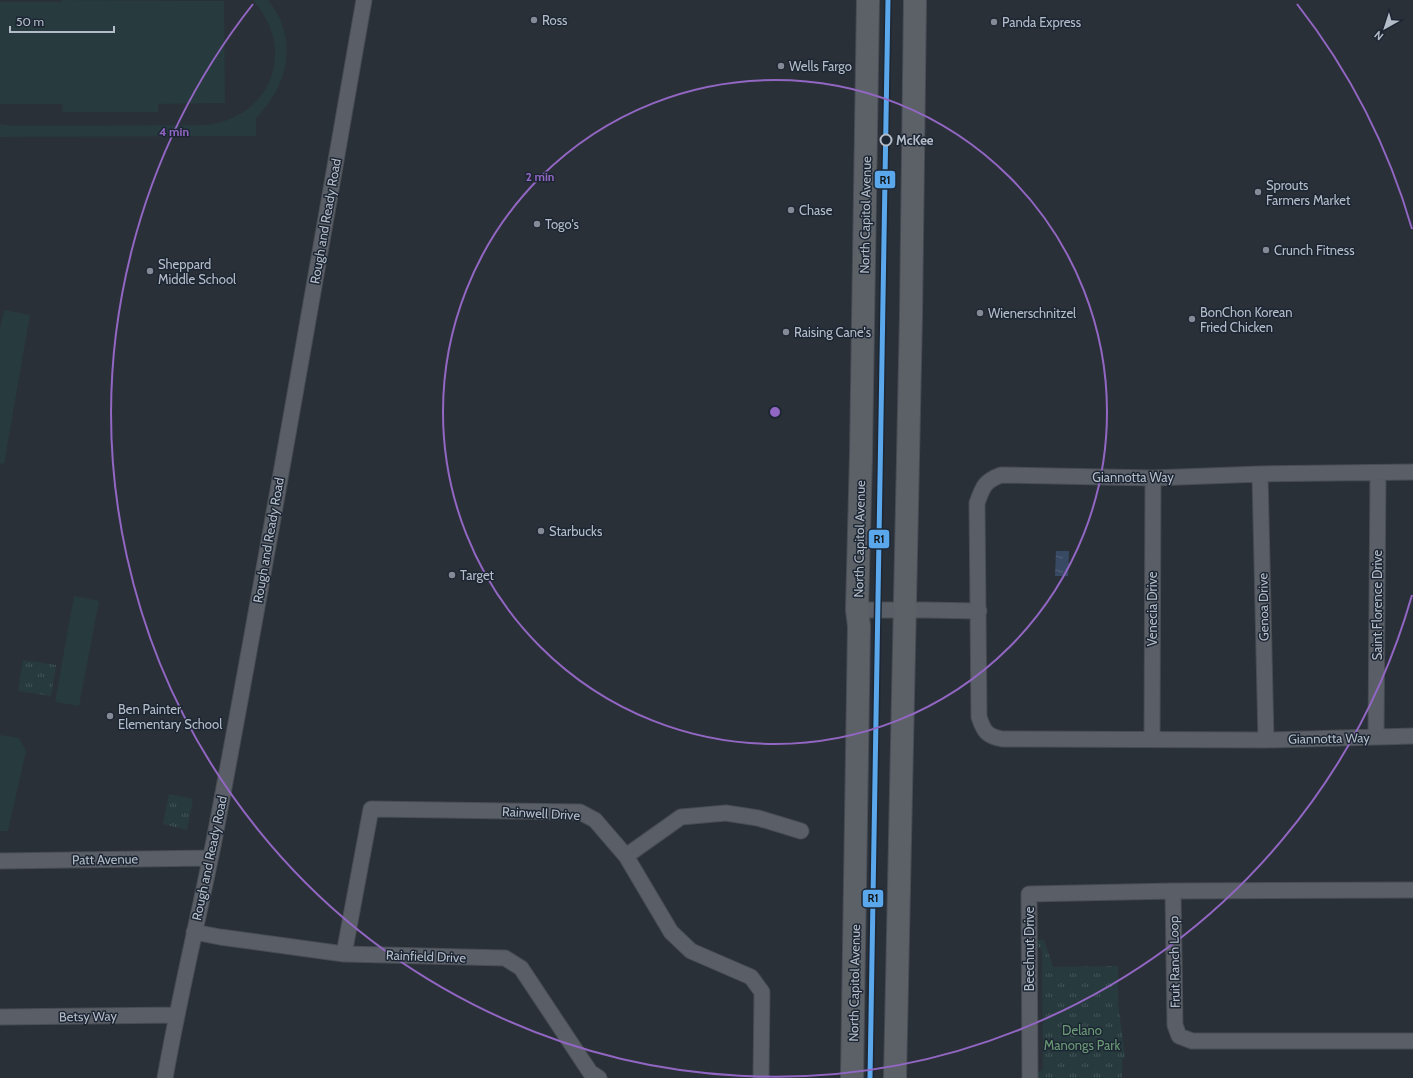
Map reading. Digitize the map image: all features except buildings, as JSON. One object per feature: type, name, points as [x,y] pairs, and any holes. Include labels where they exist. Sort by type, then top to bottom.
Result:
[{"type":"main road","name":"North Capitol Avenue","points":[[852,1078],[859,626],[857,610],[868,0]]},
{"type":"main road","points":[[895,1078],[902,744],[903,610],[911,315],[915,0]]},
{"type":"street","name":"Rough and Ready Road","points":[[165,1078],[176,1015],[210,858],[265,559],[364,0]]},
{"type":"street","name":"Saint Florence Drive","points":[[1376,737],[1378,472]]},
{"type":"street","name":"Giannotta Way","points":[[1413,472],[1260,474],[1153,478],[1001,475],[990,480],[981,491],[977,503],[979,717],[983,727],[990,736],[1002,739],[1152,740],[1266,740],[1413,736]]},
{"type":"street","name":"Genoa Drive","points":[[1260,474],[1266,740]]},
{"type":"street","name":"Venecia Drive","points":[[1152,740],[1153,478]]},
{"type":"street","points":[[857,610],[979,611]]},
{"type":"street","name":"Rainwell Drive","points":[[344,954],[371,809],[580,812],[595,820],[626,856],[671,932],[691,950],[751,977],[762,992],[761,1078]]},
{"type":"street","points":[[626,856],[681,817],[726,813],[758,818],[801,831]]},
{"type":"street","name":"Patt Avenue","points":[[0,861],[210,858]]},
{"type":"street","points":[[1173,891],[1413,890]]},
{"type":"street","name":"Fruit Ranch Loop","points":[[1173,891],[1175,1025],[1180,1036],[1192,1041],[1413,1041]]},
{"type":"street","name":"Beechnut Drive","points":[[1030,1078],[1029,894],[1173,891]]},
{"type":"street","name":"Rainfield Drive","points":[[194,932],[344,954],[505,958],[521,968],[590,1076]]},
{"type":"street","name":"Betsy Way","points":[[0,1017],[176,1015]]},
{"type":"green space","points":[[62,0],[224,1],[225,103],[158,104],[158,112],[63,112],[62,104],[0,104],[0,2],[62,2]]},
{"type":"green space","points":[[253,0],[268,0],[278,15],[284,30],[287,45],[286,61],[276,91],[256,118],[256,136],[0,137],[0,124],[14,126],[207,125],[229,119],[248,109],[262,95],[271,78],[275,59],[274,39],[266,19]]},
{"type":"green space","points":[[4,310],[30,315],[4,464],[0,463],[0,329]]},
{"type":"green space","points":[[74,596],[99,601],[79,706],[55,702]]},
{"type":"green space","points":[[23,660],[56,665],[51,696],[18,691]]},
{"type":"green space","points":[[0,735],[19,738],[26,751],[8,831],[0,831]]},
{"type":"green space","points":[[169,794],[193,799],[187,830],[163,824]]},
{"type":"green space","name":"Delano Manongs Park","points":[[1036,940],[1044,940],[1053,967],[1118,966],[1118,1002],[1125,1058],[1122,1058],[1122,1078],[1035,1078],[1035,1075],[1043,1069],[1042,950],[1036,946]]},
{"type":"water","points":[[1056,551],[1069,551],[1068,576],[1055,576]]},
{"type":"transit line","name":"R1","points":[[870,1078],[888,0]]},
{"type":"place","name":"Ross","points":[[534,20]]},
{"type":"place","name":"Panda Express","points":[[994,22]]},
{"type":"place","name":"Wells Fargo","points":[[781,66]]},
{"type":"place","name":"McKee","points":[[886,140]]},
{"type":"place","name":"Sprouts Farmers Market","points":[[1258,192]]},
{"type":"place","name":"Chase","points":[[791,210]]},
{"type":"place","name":"Togo's","points":[[537,224]]},
{"type":"place","name":"Crunch Fitness","points":[[1266,250]]},
{"type":"place","name":"Sheppard Middle School","points":[[150,271]]},
{"type":"place","name":"Wienerschnitzel","points":[[980,313]]},
{"type":"place","name":"BonChon Korean Fried Chicken","points":[[1192,319]]},
{"type":"place","name":"Raising Cane's","points":[[786,332]]},
{"type":"place","name":"Starbucks","points":[[541,531]]},
{"type":"place","name":"Target","points":[[452,575]]},
{"type":"place","name":"Ben Painter Elementary School","points":[[110,716]]}]
